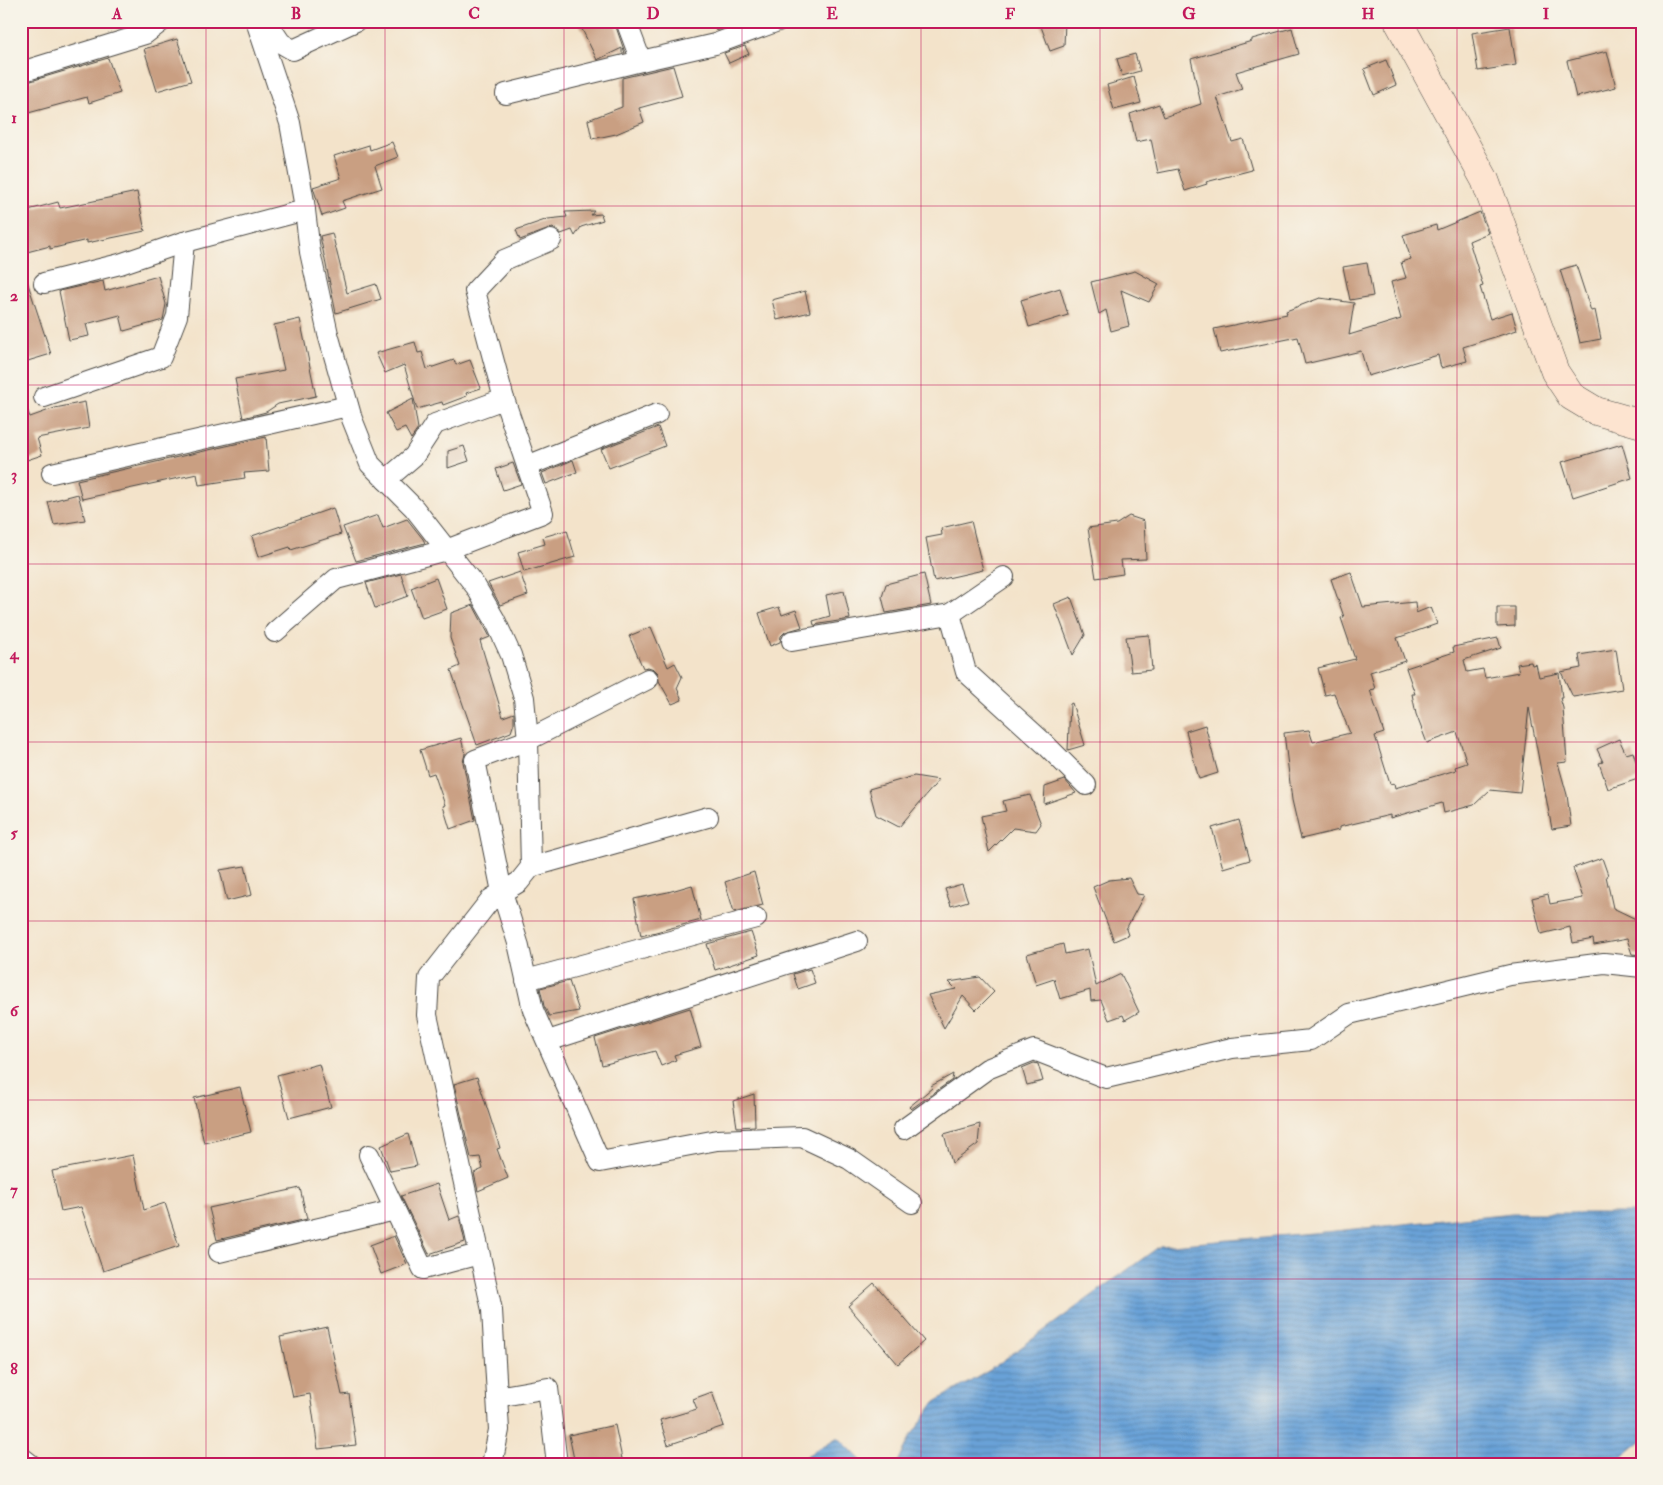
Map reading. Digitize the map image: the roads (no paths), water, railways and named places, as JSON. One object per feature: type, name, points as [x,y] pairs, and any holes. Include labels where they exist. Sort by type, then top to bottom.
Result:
[{"type":"main road","points":[[1398,21],[1485,180],[1555,372],[1571,396],[1596,411],[1642,424]]},
{"type":"street","points":[[21,72],[144,34],[162,21]]},
{"type":"street","points":[[256,21],[290,123],[310,252],[328,334],[348,406],[370,464],[414,508],[476,587],[495,620],[511,655],[524,698],[528,740],[531,867]]},
{"type":"street","points":[[266,21],[281,43],[293,50],[356,21]]},
{"type":"street","points":[[626,21],[641,62]]},
{"type":"street","points":[[506,94],[715,44],[759,25],[778,21]]},
{"type":"street","points":[[44,282],[120,264],[184,242],[305,210]]},
{"type":"street","points":[[275,632],[336,579],[446,550],[543,513],[504,399],[475,291],[504,260],[551,240]]},
{"type":"street","points":[[44,397],[161,357],[177,316],[184,242]]},
{"type":"street","points":[[386,480],[414,456],[435,424],[504,399]]},
{"type":"street","points":[[52,473],[348,406]]},
{"type":"street","points":[[527,466],[657,414]]},
{"type":"street","points":[[792,641],[950,614],[1004,577]]},
{"type":"street","points":[[950,614],[966,672],[1045,744],[1086,785]]},
{"type":"street","points":[[648,679],[528,740],[475,760],[497,896],[518,943],[533,1010],[600,1162],[717,1140],[802,1137],[849,1159],[912,1203]]},
{"type":"street","points":[[492,1464],[499,1430],[492,1310],[428,1015],[429,978],[497,896],[519,882],[531,867],[708,817]]},
{"type":"street","points":[[526,980],[756,918]]},
{"type":"street","points":[[548,1041],[857,941]]},
{"type":"street","points":[[904,1129],[987,1069],[1034,1050],[1106,1078],[1232,1048],[1311,1040],[1349,1014],[1510,974],[1604,963],[1642,967]]},
{"type":"street","points":[[369,1155],[423,1269],[479,1254]]},
{"type":"street","points":[[219,1252],[395,1210]]},
{"type":"street","points":[[497,1397],[548,1388],[558,1464]]},
{"type":"street","points":[[21,1457],[30,1464]]},
{"type":"water","points":[[1512,1213],[1642,1213],[1642,1440],[1613,1464],[879,1464],[898,1462],[911,1436],[935,1402],[990,1370],[1160,1246]]},
{"type":"water","points":[[838,1437],[865,1464],[797,1464],[798,1461]]}]
